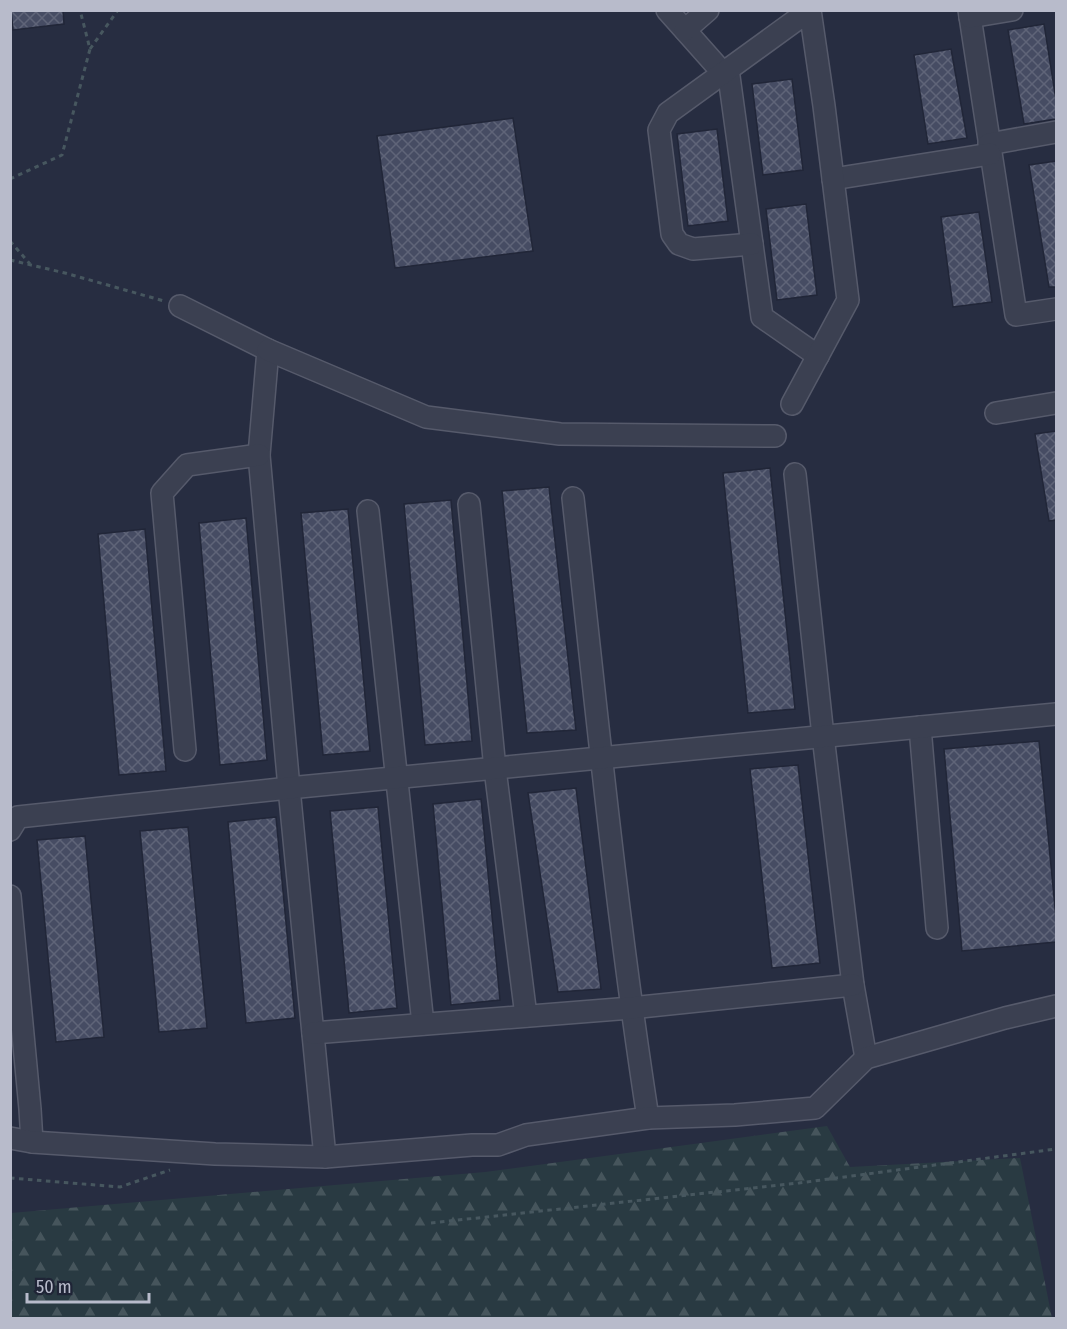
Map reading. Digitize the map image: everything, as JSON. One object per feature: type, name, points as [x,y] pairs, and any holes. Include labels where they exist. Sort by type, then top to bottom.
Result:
[{"type":"street","points":[[667,10],[725,71],[762,317],[818,356]]},
{"type":"street","points":[[685,30],[708,10]]},
{"type":"street","points":[[752,244],[693,249],[679,244],[672,234],[659,130],[668,113],[810,10],[848,300],[792,404]]},
{"type":"street","points":[[1012,10],[969,14],[1016,315],[1056,309]]},
{"type":"street","points":[[833,179],[990,149],[1056,132]]},
{"type":"street","points":[[180,306],[268,350],[426,417],[560,434],[775,436]]},
{"type":"street","points":[[268,350],[259,455],[325,1156]]},
{"type":"street","points":[[996,412],[1056,403]]},
{"type":"street","points":[[185,750],[162,493],[187,465],[259,455]]},
{"type":"street","points":[[795,474],[853,985],[866,1058]]},
{"type":"street","points":[[573,498],[631,1008],[648,1118]]},
{"type":"street","points":[[470,504],[495,769],[526,1016]]},
{"type":"street","points":[[368,511],[423,1024]]},
{"type":"street","points":[[10,830],[18,817],[289,788],[1056,714]]},
{"type":"street","points":[[920,727],[937,928]]},
{"type":"street","points":[[10,896],[32,1142]]},
{"type":"street","points":[[313,1034],[631,1008],[853,985]]},
{"type":"street","points":[[10,1138],[32,1142],[214,1154],[325,1156],[472,1144],[498,1145],[526,1135],[648,1118],[735,1115],[815,1108],[866,1058],[1005,1018],[1056,1006]]},
{"type":"path","points":[[80,10],[90,49]]},
{"type":"path","points":[[10,179],[62,155],[90,49],[118,10]]},
{"type":"path","points":[[10,241],[30,264]]},
{"type":"path","points":[[10,260],[87,278],[180,306]]},
{"type":"path","points":[[431,1222],[799,1183],[1056,1149]]},
{"type":"path","points":[[10,1178],[120,1187],[172,1169]]},
{"type":"green space","points":[[827,1126],[850,1167],[1020,1158],[1052,1318],[11,1318],[11,1213],[485,1172]]},
{"type":"building","points":[[11,10],[63,10],[64,24],[13,30]]},
{"type":"building","points":[[1044,24],[1056,100],[1056,119],[1024,124],[1008,30]]},
{"type":"building","points":[[951,49],[967,138],[928,144],[914,55]]},
{"type":"building","points":[[792,79],[803,170],[763,175],[752,84]]},
{"type":"building","points":[[513,118],[533,251],[395,268],[377,136]]},
{"type":"building","points":[[717,129],[728,221],[688,226],[677,134]]},
{"type":"building","points":[[1056,161],[1056,287],[1049,287],[1029,165]]},
{"type":"building","points":[[806,204],[817,295],[777,300],[766,209]]},
{"type":"building","points":[[979,212],[992,302],[953,307],[941,217]]},
{"type":"building","points":[[1056,431],[1056,520],[1049,521],[1035,434]]},
{"type":"building","points":[[770,468],[795,709],[748,713],[723,473]]},
{"type":"building","points":[[549,487],[576,730],[527,733],[502,491]]},
{"type":"building","points":[[451,500],[472,741],[425,745],[404,504]]},
{"type":"building","points":[[348,509],[370,751],[323,755],[301,513]]},
{"type":"building","points":[[246,518],[267,760],[220,765],[199,523]]},
{"type":"building","points":[[145,529],[166,771],[119,775],[98,534]]},
{"type":"building","points":[[1039,741],[1056,918],[1056,942],[962,951],[944,749]]},
{"type":"building","points":[[798,765],[820,963],[772,968],[750,769]]},
{"type":"building","points":[[576,788],[601,989],[558,992],[528,793]]},
{"type":"building","points":[[481,799],[500,1000],[451,1005],[433,804]]},
{"type":"building","points":[[378,807],[397,1008],[349,1013],[330,811]]},
{"type":"building","points":[[276,817],[295,1018],[246,1023],[228,822]]},
{"type":"building","points":[[188,827],[207,1028],[159,1032],[140,831]]},
{"type":"building","points":[[85,836],[104,1037],[56,1042],[37,840]]}]
